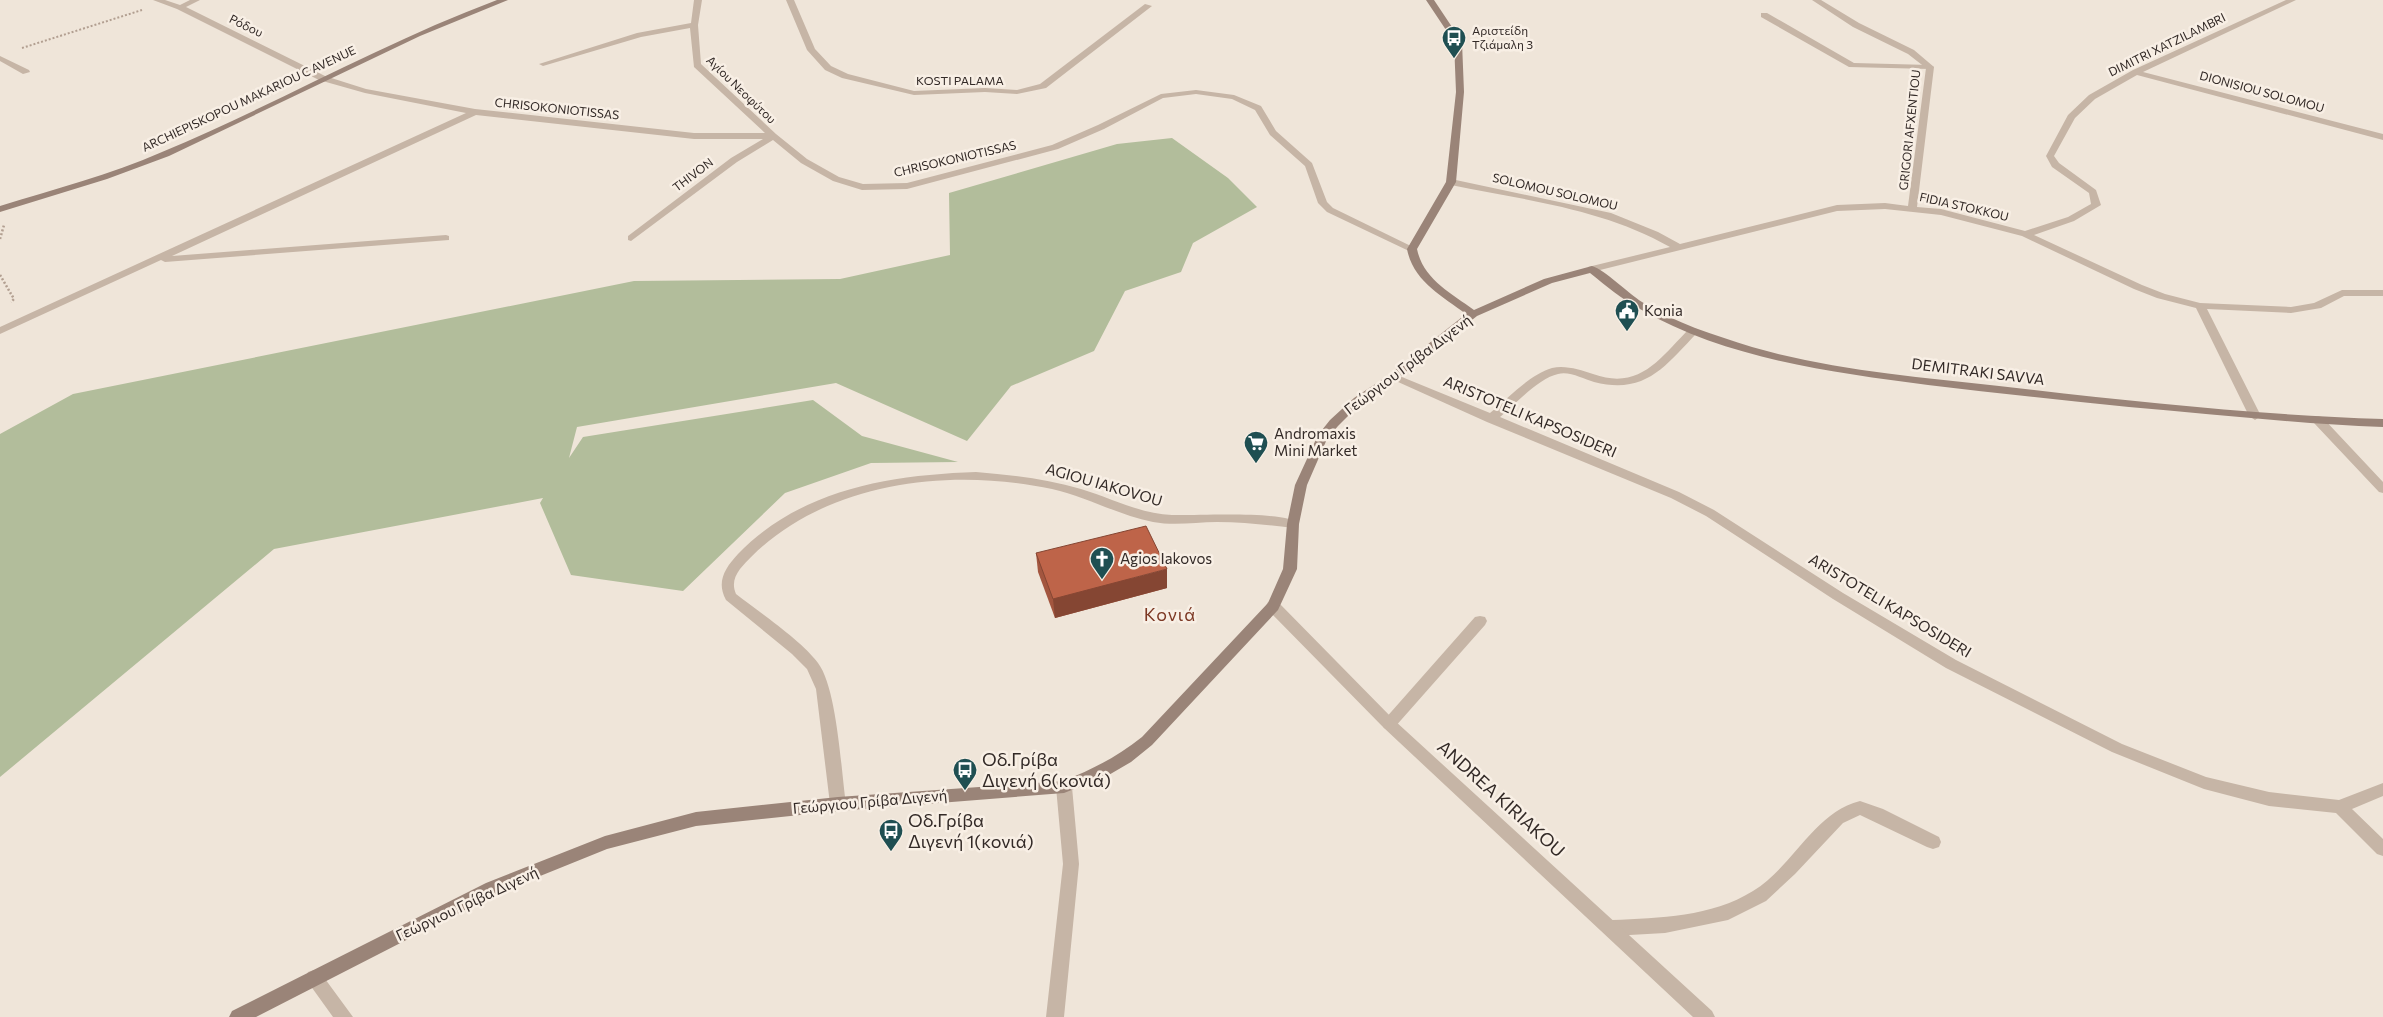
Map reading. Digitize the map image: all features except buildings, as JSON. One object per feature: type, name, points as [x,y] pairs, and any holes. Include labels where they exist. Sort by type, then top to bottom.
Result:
[{"type":"street","name":"Ρόδου","points":[[158,0],[180,7],[322,78]]},
{"type":"street","points":[[180,7],[196,0]]},
{"type":"street","name":"ARCHIEPISKOPOU MAKARIOU C AVENUE","points":[[0,209],[106,176],[164,155],[322,78],[422,32],[504,0]]},
{"type":"street","name":"Αγίου Νεοφύτου","points":[[698,0],[694,25],[697,65],[773,136]]},
{"type":"street","name":"KOSTI PALAMA","points":[[790,0],[811,50],[828,68],[845,76],[900,92],[914,93],[985,90],[1017,92],[1036,89],[1148,6]]},
{"type":"street","points":[[1430,0],[1458,42],[1460,92],[1451,182],[1412,249],[1412,256],[1417,267],[1430,280],[1474,314]]},
{"type":"street","name":"GRIGORI AFXENTIOU","points":[[1816,0],[1856,25],[1911,52],[1930,66],[1912,208]]},
{"type":"street","name":"DIMITRI XATZILAMBRI","points":[[2025,234],[2063,222],[2084,213],[2096,205],[2093,192],[2055,165],[2050,156],[2071,117],[2092,97],[2136,72],[2292,0]]},
{"type":"street","points":[[1764,15],[1852,65],[1930,66]]},
{"type":"street","points":[[543,64],[640,35],[694,25]]},
{"type":"street","points":[[0,58],[26,72]]},
{"type":"street","name":"DIONISIOU SOLOMOU","points":[[2136,72],[2383,137]]},
{"type":"street","name":"CHRISOKONIOTISSAS","points":[[322,78],[365,92],[475,112],[694,136],[773,136],[804,161],[836,180],[862,187],[907,186],[1055,147],[1101,127],[1161,96],[1196,92],[1217,94],[1248,102],[1258,108],[1273,134],[1309,165],[1324,203],[1330,210],[1412,249]]},
{"type":"street","points":[[0,331],[475,112]]},
{"type":"street","name":"THIVON","points":[[630,238],[734,160],[773,136]]},
{"type":"street","name":"SOLOMOU SOLOMOU","points":[[1451,182],[1608,215],[1655,234],[1678,247]]},
{"type":"street","name":"FIDIA STOKKOU","points":[[1592,269],[1838,208],[1885,206],[1912,208],[1968,218],[2025,234],[2138,288],[2200,306],[2291,310],[2317,306],[2342,293],[2383,293]]},
{"type":"street","points":[[155,260],[446,238]]},
{"type":"street","name":"Γεώργιου Γρίβα Διγενή","points":[[238,1017],[492,888],[605,843],[696,819],[838,804],[1064,787],[1102,772],[1126,758],[1147,740],[1273,606],[1290,570],[1293,524],[1301,485],[1322,438],[1334,423],[1358,400],[1393,377],[1474,314],[1548,281],[1592,269]]},
{"type":"street","name":"DEMITRAKI SAVVA","points":[[1592,269],[1638,304],[1694,331],[1760,352],[1824,367],[2066,398],[2255,416],[2383,422]]},
{"type":"street","points":[[2200,306],[2255,416]]},
{"type":"street","points":[[1491,419],[1541,379],[1554,371],[1565,371],[1610,383],[1627,384],[1641,380],[1694,331]]},
{"type":"street","name":"ARISTOTELI KAPSOSIDERI","points":[[1393,377],[1675,495],[1710,513],[1838,596],[1951,664],[2117,748],[2204,783],[2269,799],[2340,807],[2383,789]]},
{"type":"street","points":[[2318,420],[2383,489]]},
{"type":"street","name":"AGIOU IAKOVOU","points":[[838,804],[822,689],[813,666],[797,650],[731,597],[726,589],[726,581],[733,568],[754,545],[779,525],[812,507],[844,495],[890,482],[946,476],[1021,479],[1078,492],[1157,518],[1248,518],[1293,524]]},
{"type":"street","name":"ANDREA KIRIAKOU","points":[[1273,606],[1389,724],[1612,928],[1697,1014]]},
{"type":"street","points":[[1389,724],[1421,692],[1451,652],[1480,621]]},
{"type":"street","points":[[1055,1017],[1071,864],[1064,787]]},
{"type":"street","points":[[2340,807],[2383,849]]},
{"type":"street","points":[[1612,928],[1665,924],[1722,915],[1760,896],[1789,869],[1836,818],[1848,811],[1860,808],[1877,814],[1933,842]]},
{"type":"street","points":[[314,978],[344,1017]]},
{"type":"path","points":[[18,49],[166,3]]},
{"type":"path","points":[[0,276],[14,299],[9,304]]},
{"type":"green space","points":[[1172,138],[1228,178],[1257,207],[1193,243],[1181,272],[1125,291],[1094,351],[1011,386],[967,441],[836,383],[577,427],[569,458],[583,437],[813,400],[862,436],[958,462],[871,463],[785,493],[683,591],[571,575],[540,503],[543,498],[274,549],[0,777],[0,434],[73,394],[634,281],[840,279],[950,255],[949,193],[1117,144]]},
{"type":"place","name":"Αριστείδη Τζιάμαλη 3","points":[[1454,59]]},
{"type":"place","name":"Konia","points":[[1627,332]]},
{"type":"place","name":"Andromaxis Mini Market","points":[[1256,464]]},
{"type":"place","name":"Agios Iakovos","points":[[1102,580]]},
{"type":"place","name":"Οδ.Γρίβα Διγενή 6(κονιά)","points":[[965,791]]},
{"type":"place","name":"Οδ.Γρίβα Διγενή 1(κονιά)","points":[[891,852]]},
{"type":"district","name":"Κονιά","points":[[1170,615]]}]
